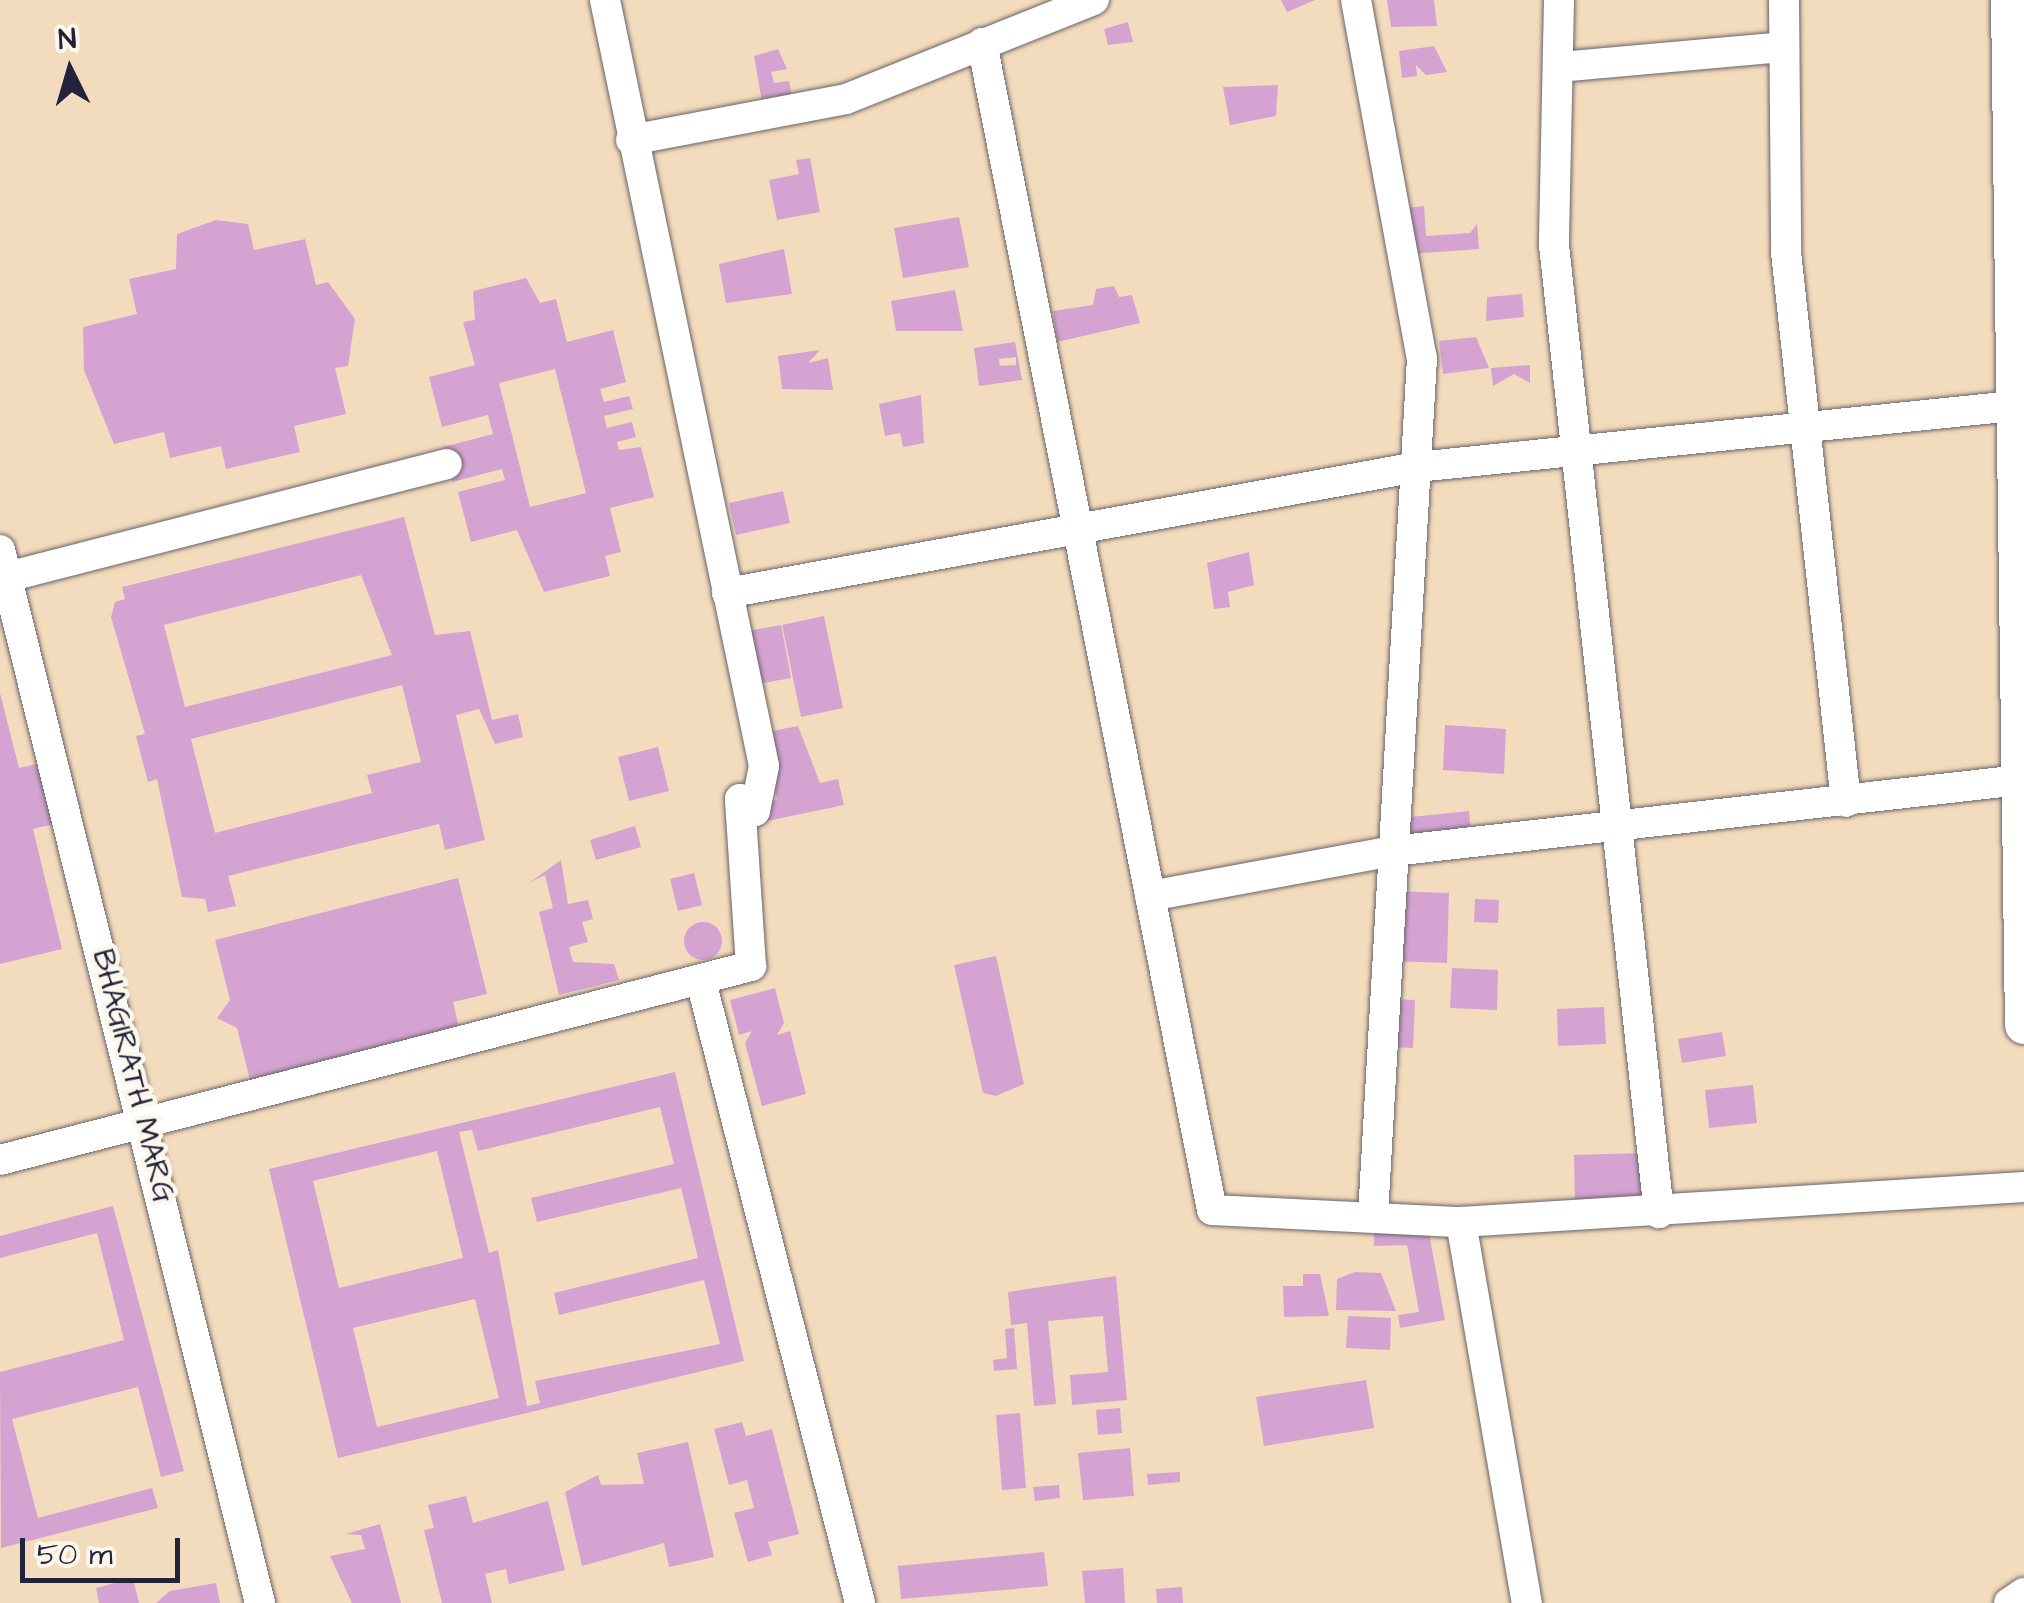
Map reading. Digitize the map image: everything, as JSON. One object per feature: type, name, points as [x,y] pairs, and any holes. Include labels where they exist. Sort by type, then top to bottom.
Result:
[{"type":"main road","points":[[2015,19],[2013,406],[2021,649],[2024,1025]]},
{"type":"street","points":[[0,1160],[701,981],[756,958],[738,808],[745,795],[755,811],[764,766],[605,0]]},
{"type":"street","points":[[631,140],[846,99],[1094,0]]},
{"type":"street","points":[[1356,0],[1422,358],[1373,1216]]},
{"type":"street","points":[[1558,0],[1554,245],[1582,454],[1614,824],[1659,1213]]},
{"type":"street","points":[[1784,0],[1786,252],[1846,802]]},
{"type":"street","points":[[982,44],[1212,1210],[1460,1222],[1659,1213],[2024,1186]]},
{"type":"street","points":[[1558,67],[1784,47]]},
{"type":"street","points":[[727,593],[1078,524],[1417,467],[1582,454],[2013,406]]},
{"type":"street","points":[[4,564],[447,464]]},
{"type":"street","name":"BHAGIRATH MARG","points":[[4,564],[146,1123],[260,1603]]},
{"type":"street","points":[[1150,896],[1393,851],[2020,780]]},
{"type":"street","points":[[701,981],[860,1603]]},
{"type":"street","points":[[1460,1222],[1527,1603]]},
{"type":"street","points":[[2009,1603],[2024,1593]]},
{"type":"building","points":[[1281,0],[1315,0],[1287,12]]},
{"type":"building","points":[[1387,0],[1434,0],[1437,26],[1391,27]]},
{"type":"building","points":[[1128,22],[1133,42],[1108,45],[1104,29]]},
{"type":"building","points":[[1434,46],[1447,72],[1426,75],[1416,65],[1417,76],[1402,78],[1399,51]]},
{"type":"building","points":[[778,49],[787,69],[771,72],[774,83],[789,81],[792,97],[762,102],[754,56]]},
{"type":"building","points":[[1278,85],[1276,116],[1230,125],[1223,87]]},
{"type":"building","points":[[810,158],[820,212],[777,220],[769,180],[799,174],[796,160]]},
{"type":"building","points":[[1424,206],[1426,236],[1470,233],[1477,224],[1479,249],[1410,254],[1407,208]]},
{"type":"building","points":[[959,217],[969,267],[903,278],[894,228]]},
{"type":"building","points":[[216,220],[248,224],[254,250],[305,239],[316,285],[328,282],[355,319],[348,366],[335,368],[346,414],[294,426],[300,452],[226,469],[221,446],[170,458],[164,432],[114,444],[84,370],[83,327],[137,314],[129,279],[176,269],[177,234]]},
{"type":"building","points":[[784,249],[792,294],[726,303],[719,264]]},
{"type":"building","points":[[526,278],[540,303],[556,299],[567,342],[613,330],[626,382],[600,389],[604,402],[629,396],[633,409],[604,416],[607,428],[632,422],[636,437],[617,442],[619,450],[641,447],[654,497],[610,508],[621,552],[605,556],[610,576],[544,592],[517,530],[471,542],[458,492],[505,480],[502,469],[452,482],[443,447],[493,434],[488,415],[442,427],[429,377],[475,365],[463,322],[475,320],[473,291]],"holes":[[[555,369],[586,493],[530,507],[499,383]]]},
{"type":"building","points":[[1114,286],[1119,297],[1132,295],[1140,323],[1057,342],[1053,311],[1093,305],[1096,289]]},
{"type":"building","points":[[955,290],[963,331],[896,331],[891,301]]},
{"type":"building","points":[[1522,294],[1524,317],[1486,321],[1487,297]]},
{"type":"building","points":[[1476,337],[1489,368],[1443,374],[1439,341]]},
{"type":"building","points":[[1015,342],[1022,380],[979,386],[974,348]],"holes":[[[1016,357],[1016,365],[1000,366],[999,359]]]},
{"type":"building","points":[[820,350],[808,363],[828,358],[833,390],[782,389],[778,356]]},
{"type":"building","points":[[1530,365],[1530,383],[1514,374],[1493,386],[1491,368]]},
{"type":"building","points":[[921,395],[924,443],[903,447],[900,433],[885,436],[879,404]]},
{"type":"building","points":[[783,491],[790,523],[736,535],[729,503]]},
{"type":"building","points":[[404,517],[435,635],[470,631],[492,720],[518,714],[523,737],[495,744],[479,709],[456,715],[485,840],[445,850],[439,824],[228,876],[236,906],[208,912],[205,899],[182,897],[157,779],[148,782],[136,736],[145,734],[111,617],[115,602],[125,599],[122,587]],"holes":[[[361,575],[392,655],[185,707],[164,625]],[[402,685],[421,762],[367,775],[372,793],[215,833],[191,739]]]},
{"type":"building","points":[[1249,552],[1254,585],[1228,592],[1230,607],[1214,609],[1207,563]]},
{"type":"building","points":[[824,616],[843,708],[801,717],[782,625]]},
{"type":"building","points":[[781,625],[791,678],[752,685],[742,632]]},
{"type":"building","points":[[0,693],[19,768],[37,764],[54,824],[33,829],[62,949],[0,964]]},
{"type":"building","points":[[1445,725],[1506,729],[1504,774],[1443,770]]},
{"type":"building","points":[[798,726],[820,783],[838,779],[844,805],[767,821],[763,803],[777,800],[762,733]]},
{"type":"building","points":[[658,747],[669,791],[629,801],[618,757]]},
{"type":"building","points":[[1469,811],[1471,832],[1404,839],[1402,818]]},
{"type":"building","points":[[635,826],[641,847],[596,860],[590,840]]},
{"type":"building","points":[[561,860],[568,904],[588,900],[593,919],[582,922],[588,942],[569,947],[573,962],[614,964],[619,980],[559,995],[539,912],[553,908],[545,875],[529,883]]},
{"type":"building","points":[[694,873],[702,905],[678,911],[670,879]]},
{"type":"building","points":[[458,878],[487,994],[453,1002],[460,1031],[251,1084],[237,1028],[217,1018],[230,1000],[215,940]]},
{"type":"building","points":[[1393,891],[1449,893],[1447,963],[1390,961]]},
{"type":"building","points":[[1475,899],[1499,900],[1498,923],[1474,922]]},
{"type":"building","points":[[703,922],[717,927],[722,941],[717,955],[703,960],[689,955],[684,941],[689,927]]},
{"type":"building","points":[[996,956],[1024,1084],[996,1096],[983,1093],[954,965]]},
{"type":"building","points":[[1452,968],[1498,970],[1497,1010],[1450,1008]]},
{"type":"building","points":[[775,988],[784,1023],[777,1035],[790,1031],[806,1094],[762,1106],[745,1043],[752,1031],[739,1035],[730,1000]]},
{"type":"building","points":[[1394,999],[1415,1000],[1413,1048],[1392,1047]]},
{"type":"building","points":[[1604,1007],[1606,1044],[1558,1046],[1557,1009]]},
{"type":"building","points":[[1722,1032],[1726,1056],[1682,1063],[1678,1039]]},
{"type":"building","points":[[675,1072],[744,1361],[338,1458],[269,1169]],"holes":[[[660,1107],[674,1164],[531,1198],[537,1222],[681,1188],[698,1258],[554,1293],[559,1315],[704,1280],[720,1344],[535,1381],[540,1403],[527,1406],[498,1250],[489,1253],[459,1132],[472,1130],[478,1151]],[[437,1151],[463,1258],[339,1288],[313,1181]],[[475,1299],[499,1398],[377,1427],[353,1328]]]},
{"type":"building","points":[[1753,1085],[1757,1123],[1709,1128],[1705,1090]]},
{"type":"building","points":[[1640,1153],[1642,1202],[1575,1203],[1574,1155]]},
{"type":"building","points":[[113,1206],[184,1471],[161,1477],[138,1387],[12,1419],[38,1518],[152,1488],[158,1508],[1,1548],[0,1372],[124,1340],[97,1233],[0,1258],[0,1236]]},
{"type":"building","points":[[1428,1228],[1445,1320],[1400,1328],[1398,1315],[1419,1312],[1407,1245],[1374,1246],[1374,1230]]},
{"type":"building","points":[[1355,1272],[1381,1273],[1396,1311],[1336,1310],[1337,1279]]},
{"type":"building","points":[[1303,1274],[1320,1274],[1329,1316],[1284,1317],[1283,1286],[1303,1286]]},
{"type":"building","points":[[1116,1276],[1127,1400],[1072,1405],[1070,1375],[1108,1372],[1103,1316],[1048,1321],[1056,1404],[1034,1406],[1027,1323],[1011,1325],[1008,1292]]},
{"type":"building","points":[[1348,1316],[1391,1318],[1390,1350],[1346,1348]]},
{"type":"building","points":[[1014,1328],[1017,1369],[994,1371],[993,1360],[1007,1358],[1005,1329]]},
{"type":"building","points":[[1366,1380],[1374,1428],[1264,1446],[1256,1397]]},
{"type":"building","points":[[1120,1408],[1122,1433],[1098,1435],[1096,1410]]},
{"type":"building","points":[[1020,1413],[1026,1488],[1002,1490],[996,1415]]},
{"type":"building","points":[[742,1422],[746,1436],[772,1429],[799,1534],[768,1542],[772,1555],[748,1562],[734,1513],[754,1508],[747,1480],[729,1485],[714,1429]]},
{"type":"building","points":[[688,1442],[714,1557],[669,1567],[664,1543],[582,1566],[565,1492],[598,1475],[601,1485],[644,1484],[637,1453]]},
{"type":"building","points":[[1130,1448],[1134,1496],[1083,1500],[1078,1453]]},
{"type":"building","points":[[1180,1472],[1180,1482],[1148,1485],[1147,1474]]},
{"type":"building","points":[[1059,1485],[1060,1498],[1035,1501],[1033,1487]]},
{"type":"building","points":[[466,1496],[473,1523],[548,1501],[565,1570],[509,1584],[506,1569],[485,1574],[492,1603],[442,1603],[424,1530],[434,1528],[428,1505]]},
{"type":"building","points":[[380,1524],[401,1603],[352,1603],[330,1556],[365,1549],[361,1535],[346,1534]]},
{"type":"building","points":[[1044,1552],[1048,1586],[901,1599],[898,1566]]},
{"type":"building","points":[[1123,1568],[1125,1603],[1085,1603],[1082,1571]]},
{"type":"building","points":[[133,1578],[139,1603],[99,1603],[96,1588]]},
{"type":"building","points":[[216,1583],[220,1603],[156,1603],[170,1591]]},
{"type":"building","points":[[1182,1587],[1183,1603],[1157,1603],[1156,1589]]}]
